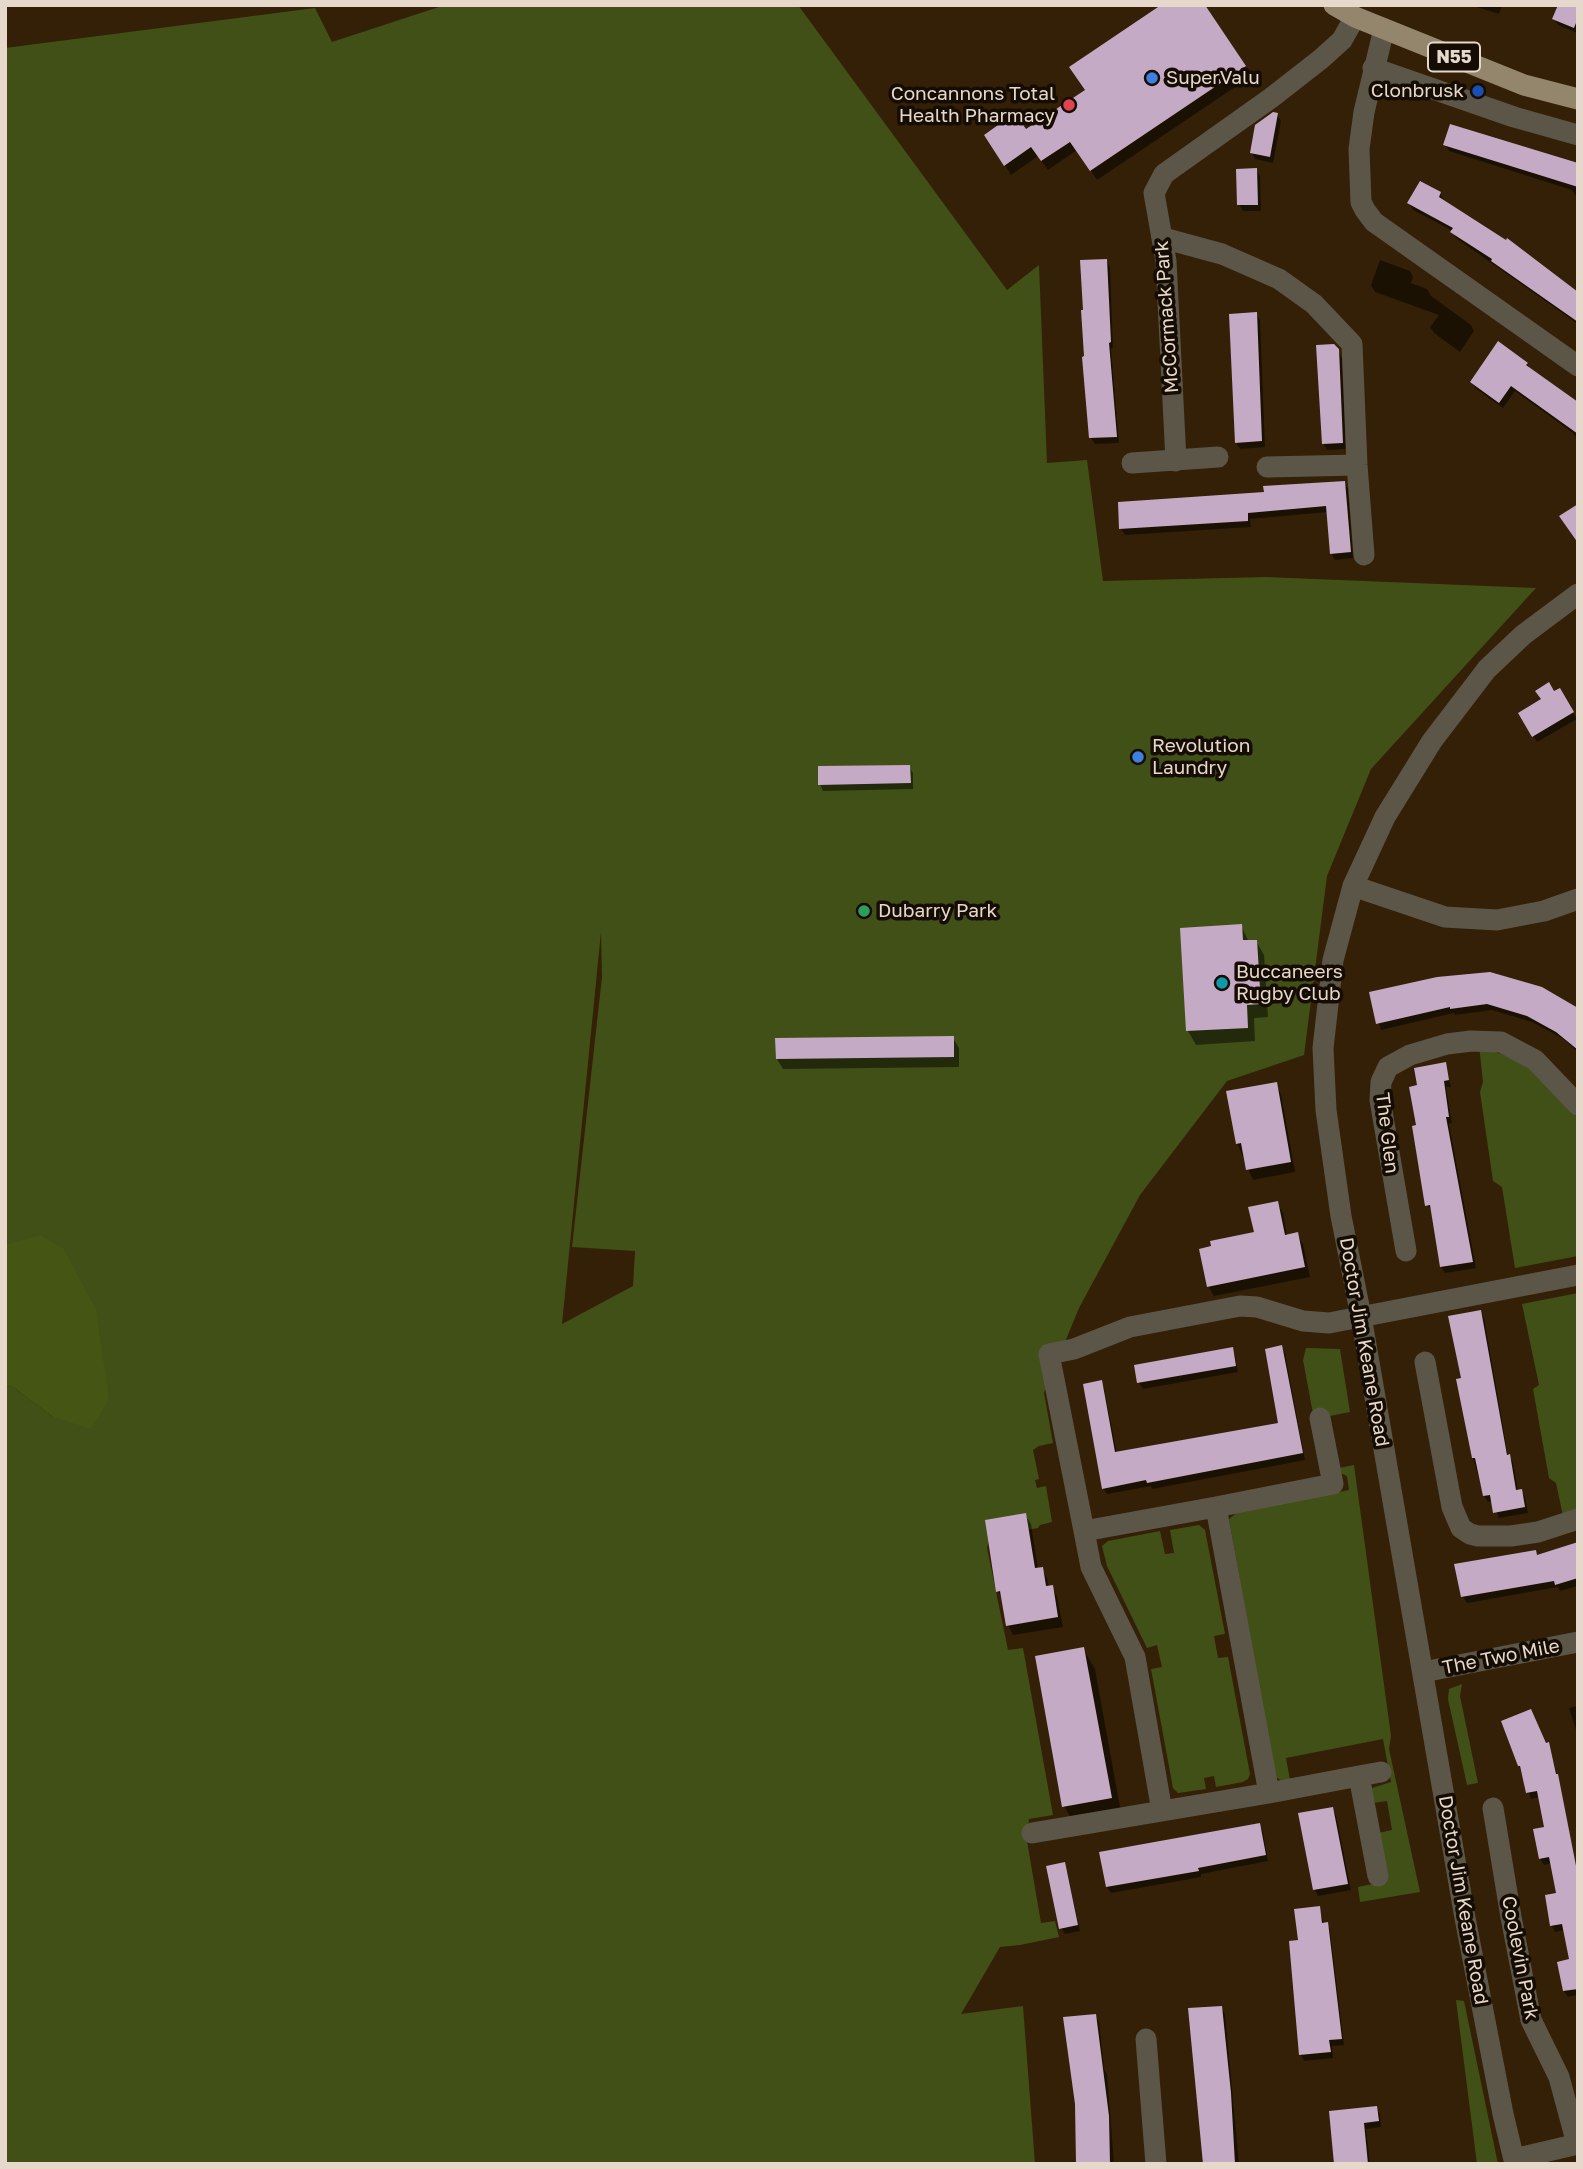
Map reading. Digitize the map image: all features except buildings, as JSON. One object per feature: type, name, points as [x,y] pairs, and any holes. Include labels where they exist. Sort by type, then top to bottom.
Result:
[{"type":"main road","name":"N55","points":[[1335,5],[1355,17],[1524,85],[1578,98]]},
{"type":"street","name":"McCormack Park","points":[[1176,461],[1163,238],[1155,210],[1154,193],[1164,174],[1321,59],[1342,40],[1355,17]]},
{"type":"street","points":[[1384,29],[1373,68],[1359,149],[1361,202],[1365,210],[1374,222],[1578,366]]},
{"type":"street","points":[[1373,68],[1514,117],[1578,135]]},
{"type":"street","points":[[1163,238],[1222,254],[1279,279],[1314,304],[1352,344],[1364,555]]},
{"type":"street","points":[[1132,463],[1218,457]]},
{"type":"street","points":[[1267,467],[1357,465]]},
{"type":"street","name":"Doctor Jim Keane Road","points":[[1514,2161],[1468,1930],[1333,1163],[1324,1070],[1324,1030],[1332,960],[1353,886],[1385,817],[1407,779],[1487,668],[1523,635],[1578,594]]},
{"type":"street","points":[[1353,886],[1445,917],[1497,920],[1544,911],[1578,899]]},
{"type":"street","name":"The Glen","points":[[1406,1251],[1380,1100],[1381,1082],[1388,1067],[1410,1055],[1447,1044],[1500,1042],[1535,1060],[1578,1105]]},
{"type":"street","points":[[1162,1811],[1135,1657],[1091,1567],[1049,1354],[1074,1349],[1141,1324],[1240,1306],[1257,1307],[1311,1323],[1329,1323],[1578,1275]]},
{"type":"street","points":[[1425,1362],[1452,1507],[1461,1528],[1469,1534],[1493,1537],[1538,1532],[1578,1519]]},
{"type":"street","points":[[1084,1531],[1333,1484],[1320,1418]]},
{"type":"street","points":[[1216,1507],[1269,1793]]},
{"type":"street","name":"The Two Mile","points":[[1423,1672],[1578,1642]]},
{"type":"street","points":[[1032,1833],[1381,1772]]},
{"type":"street","points":[[1359,1776],[1378,1876]]},
{"type":"street","name":"Coolevin Park","points":[[1493,1808],[1531,2020],[1559,2077],[1577,2144],[1514,2161]]},
{"type":"street","points":[[1146,2039],[1156,2164]]},
{"type":"green space","points":[[445,5],[798,5],[1007,290],[1039,265],[1047,463],[1087,460],[1103,581],[1266,577],[1536,588],[1371,769],[1327,876],[1304,1055],[1227,1081],[1140,1195],[1079,1308],[1044,1393],[1053,1443],[1033,1450],[1039,1479],[1035,1480],[1037,1488],[1046,1486],[1052,1522],[1038,1528],[990,1536],[987,1548],[1008,1650],[1023,1648],[1053,1815],[1029,1819],[1027,1841],[1041,1923],[1055,1921],[1059,1937],[1000,1947],[961,2014],[1023,2006],[1035,2164],[5,2164],[5,1386],[13,1387],[53,1417],[7,1244],[5,1245],[5,48],[315,8],[332,42]],"holes":[[[601,932],[602,977],[572,1247],[635,1251],[633,1286],[562,1324]]]},
{"type":"green space","points":[[1479,1045],[1520,1062],[1540,1076],[1578,1118],[1578,1256],[1515,1268],[1502,1187],[1493,1181],[1480,1092],[1483,1082]]},
{"type":"green space","points":[[41,1235],[64,1249],[96,1310],[109,1399],[91,1429],[53,1417],[13,1387],[5,1386],[5,1245]]},
{"type":"green space","points":[[1578,1293],[1578,1510],[1563,1516],[1556,1483],[1549,1478],[1533,1389],[1539,1385],[1522,1304]]},
{"type":"green space","points":[[1306,1348],[1340,1349],[1350,1412],[1314,1419],[1303,1360]]},
{"type":"green space","points":[[1354,1465],[1391,1736],[1389,1749],[1420,1892],[1360,1902],[1358,1887],[1387,1881],[1378,1833],[1392,1830],[1387,1801],[1373,1803],[1372,1788],[1391,1782],[1383,1739],[1286,1758],[1290,1780],[1280,1780],[1275,1776],[1229,1519],[1239,1511],[1349,1490],[1347,1476],[1340,1473],[1339,1468]]},
{"type":"green space","points":[[1199,1525],[1205,1530],[1225,1634],[1214,1636],[1218,1658],[1228,1657],[1250,1774],[1243,1782],[1216,1787],[1214,1776],[1204,1778],[1206,1789],[1178,1793],[1173,1788],[1151,1669],[1162,1667],[1157,1645],[1147,1648],[1107,1566],[1102,1546],[1108,1541],[1160,1531],[1165,1554],[1174,1553],[1170,1530]]},
{"type":"green space","points":[[1462,1684],[1460,1696],[1478,1783],[1467,1785],[1448,1699],[1449,1689]]},
{"type":"green space","points":[[1456,2000],[1464,2001],[1498,2164],[1477,2164]]},
{"type":"place","name":"SuperValu","points":[[1152,78]]},
{"type":"place","name":"Clonbrusk","points":[[1478,91]]},
{"type":"place","name":"Concannons Total Health Pharmacy","points":[[1069,105]]},
{"type":"place","name":"Revolution Laundry","points":[[1138,757]]},
{"type":"place","name":"Dubarry Park","points":[[864,911]]},
{"type":"place","name":"Buccaneers Rugby Club","points":[[1222,983]]}]
